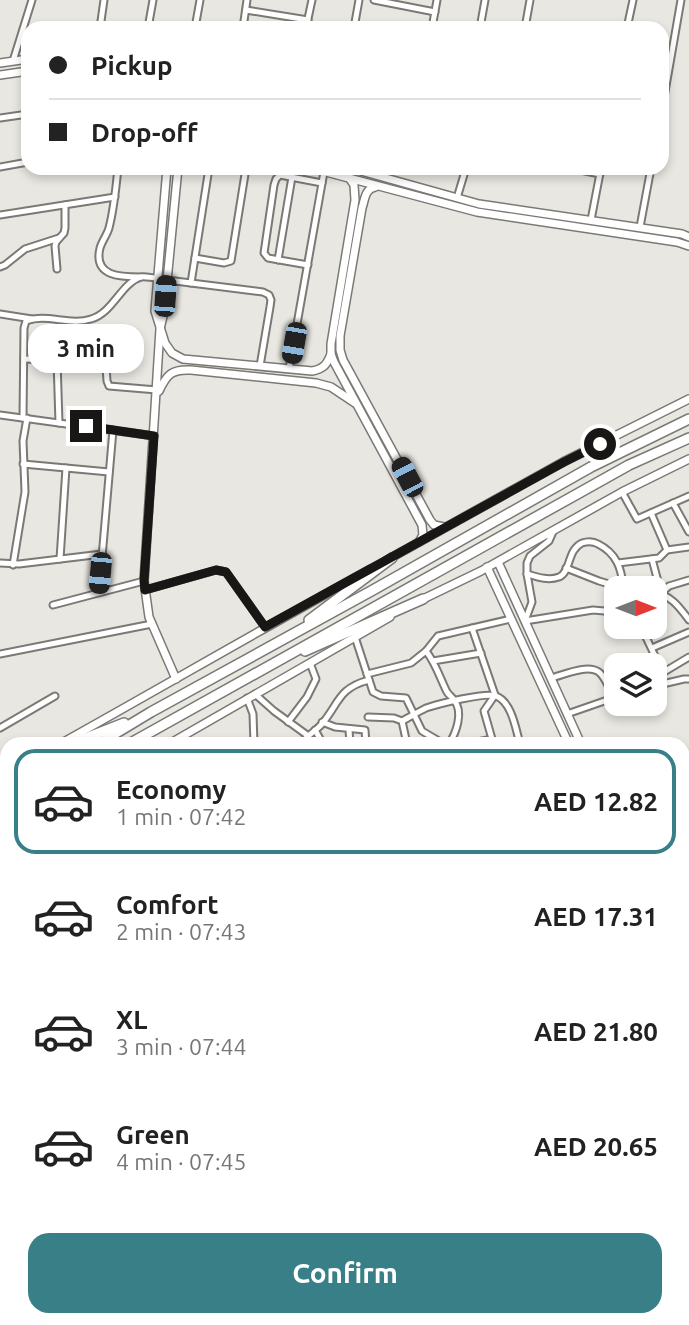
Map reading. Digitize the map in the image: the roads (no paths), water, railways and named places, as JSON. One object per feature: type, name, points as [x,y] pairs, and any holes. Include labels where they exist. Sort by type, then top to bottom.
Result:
[{"type":"highway","points":[[110,737],[591,467],[689,419]]},
{"type":"highway","points":[[142,737],[619,471],[689,438]]},
{"type":"highway","points":[[285,638],[392,558]]},
{"type":"highway","points":[[256,673],[423,599]]},
{"type":"highway","points":[[89,737],[152,712]]},
{"type":"highway","points":[[151,737],[184,714]]},
{"type":"main road","points":[[0,63],[21,59]]},
{"type":"main road","points":[[0,75],[21,72]]},
{"type":"main road","points":[[166,175],[155,311],[165,343],[172,353],[183,359],[312,371],[322,369],[331,354],[355,200],[354,185],[350,179]]},
{"type":"main road","points":[[176,679],[149,617],[144,581],[160,329],[177,175]]},
{"type":"main road","points":[[335,175],[477,212],[689,246]]},
{"type":"main road","points":[[375,175],[479,204],[689,237]]},
{"type":"main road","points":[[378,186],[370,188],[366,193],[362,208],[340,349],[343,360],[430,520],[433,525],[444,527]]},
{"type":"main road","points":[[331,354],[422,525],[419,542]]},
{"type":"main road","points":[[157,394],[164,380],[178,370],[316,383],[331,387],[358,405]]},
{"type":"main road","points":[[72,737],[444,527],[689,399]]},
{"type":"main road","points":[[181,737],[423,599],[498,562],[622,492],[689,459]]},
{"type":"main road","points":[[498,562],[577,737]]},
{"type":"main road","points":[[487,567],[566,737]]},
{"type":"street","points":[[25,21],[32,0]]},
{"type":"street","points":[[101,21],[104,0]]},
{"type":"street","points":[[149,21],[153,0]]},
{"type":"street","points":[[196,21],[200,0]]},
{"type":"street","points":[[244,21],[247,0]]},
{"type":"street","points":[[246,9],[308,20],[312,0]]},
{"type":"street","points":[[355,21],[359,0]]},
{"type":"street","points":[[374,0],[435,12]]},
{"type":"street","points":[[433,21],[437,0]]},
{"type":"street","points":[[481,21],[485,0]]},
{"type":"street","points":[[526,21],[530,0]]},
{"type":"street","points":[[628,21],[632,0]]},
{"type":"street","points":[[669,60],[681,0]]},
{"type":"street","points":[[13,61],[21,35]]},
{"type":"street","points":[[0,118],[21,115]]},
{"type":"street","points":[[0,167],[21,163]]},
{"type":"street","points":[[117,175],[108,230],[100,247],[100,262],[110,274],[157,278]]},
{"type":"street","points":[[191,283],[208,175]]},
{"type":"street","points":[[195,258],[224,263],[231,261],[246,175]]},
{"type":"street","points":[[289,369],[323,175]]},
{"type":"street","points":[[457,198],[464,175]]},
{"type":"street","points":[[591,220],[599,175]]},
{"type":"street","points":[[640,228],[650,175]]},
{"type":"street","points":[[307,265],[268,258],[264,253],[274,185],[278,176],[322,183]]},
{"type":"street","points":[[278,260],[292,177]]},
{"type":"street","points":[[0,215],[115,197]]},
{"type":"street","points":[[57,269],[55,246],[64,233],[65,205]]},
{"type":"street","points":[[0,267],[25,249],[59,238]]},
{"type":"street","points":[[0,314],[77,321],[93,319],[108,309],[129,285],[141,277]]},
{"type":"street","points":[[167,280],[269,295],[271,300],[260,366]]},
{"type":"street","points":[[13,565],[25,492],[24,328],[26,321],[33,318]]},
{"type":"street","points":[[112,337],[105,363],[109,386],[157,394]]},
{"type":"street","points":[[24,359],[105,363]]},
{"type":"street","points":[[57,360],[59,423]]},
{"type":"street","points":[[0,415],[154,436]]},
{"type":"street","points":[[99,592],[113,430]]},
{"type":"street","points":[[23,464],[109,472]]},
{"type":"street","points":[[60,559],[66,468]]},
{"type":"street","points":[[622,492],[637,519],[689,496]]},
{"type":"street","points":[[673,503],[689,532]]},
{"type":"street","points":[[651,513],[667,550]]},
{"type":"street","points":[[681,516],[689,519]]},
{"type":"street","points":[[554,530],[549,541],[530,556],[527,564],[532,602],[525,621],[593,610],[604,611]]},
{"type":"street","points":[[527,574],[543,579],[557,578],[563,574],[573,550],[582,543],[593,541],[608,549],[618,563],[621,576]]},
{"type":"street","points":[[618,563],[659,558],[667,550],[689,547]]},
{"type":"street","points":[[0,563],[13,565],[102,554]]},
{"type":"street","points":[[652,559],[655,576]]},
{"type":"street","points":[[566,568],[604,583]]},
{"type":"street","points":[[145,590],[222,570],[265,627]]},
{"type":"street","points":[[667,587],[689,580]]},
{"type":"street","points":[[53,605],[144,581]]},
{"type":"street","points":[[499,593],[510,589]]},
{"type":"street","points":[[667,598],[675,602],[689,620]]},
{"type":"street","points":[[255,694],[307,735],[322,722],[344,691],[368,677],[411,663],[426,651],[438,636],[511,619]]},
{"type":"street","points":[[0,654],[152,624]]},
{"type":"street","points":[[472,628],[495,695],[503,701],[512,715],[518,737]]},
{"type":"street","points":[[652,648],[689,632]]},
{"type":"street","points":[[355,637],[373,692],[381,696],[406,698],[422,731],[434,737]]},
{"type":"street","points":[[647,639],[654,653]]},
{"type":"street","points":[[426,651],[458,709],[453,737]]},
{"type":"street","points":[[433,660],[481,653]]},
{"type":"street","points":[[667,671],[689,657]]},
{"type":"street","points":[[288,722],[317,679],[310,663]]},
{"type":"street","points":[[551,678],[584,669],[600,673],[604,679]]},
{"type":"street","points":[[667,683],[689,679]]},
{"type":"street","points":[[368,717],[402,721],[428,708],[468,697],[495,695]]},
{"type":"street","points":[[492,737],[484,711],[495,695]]},
{"type":"street","points":[[0,728],[55,696]]},
{"type":"street","points":[[247,698],[253,714],[254,737]]},
{"type":"street","points":[[567,714],[604,701]]},
{"type":"street","points":[[402,721],[405,737]]},
{"type":"street","points":[[322,722],[349,730],[365,730],[366,737]]},
{"type":"street","points":[[315,730],[319,737]]},
{"type":"street","points":[[349,730],[350,737]]}]
